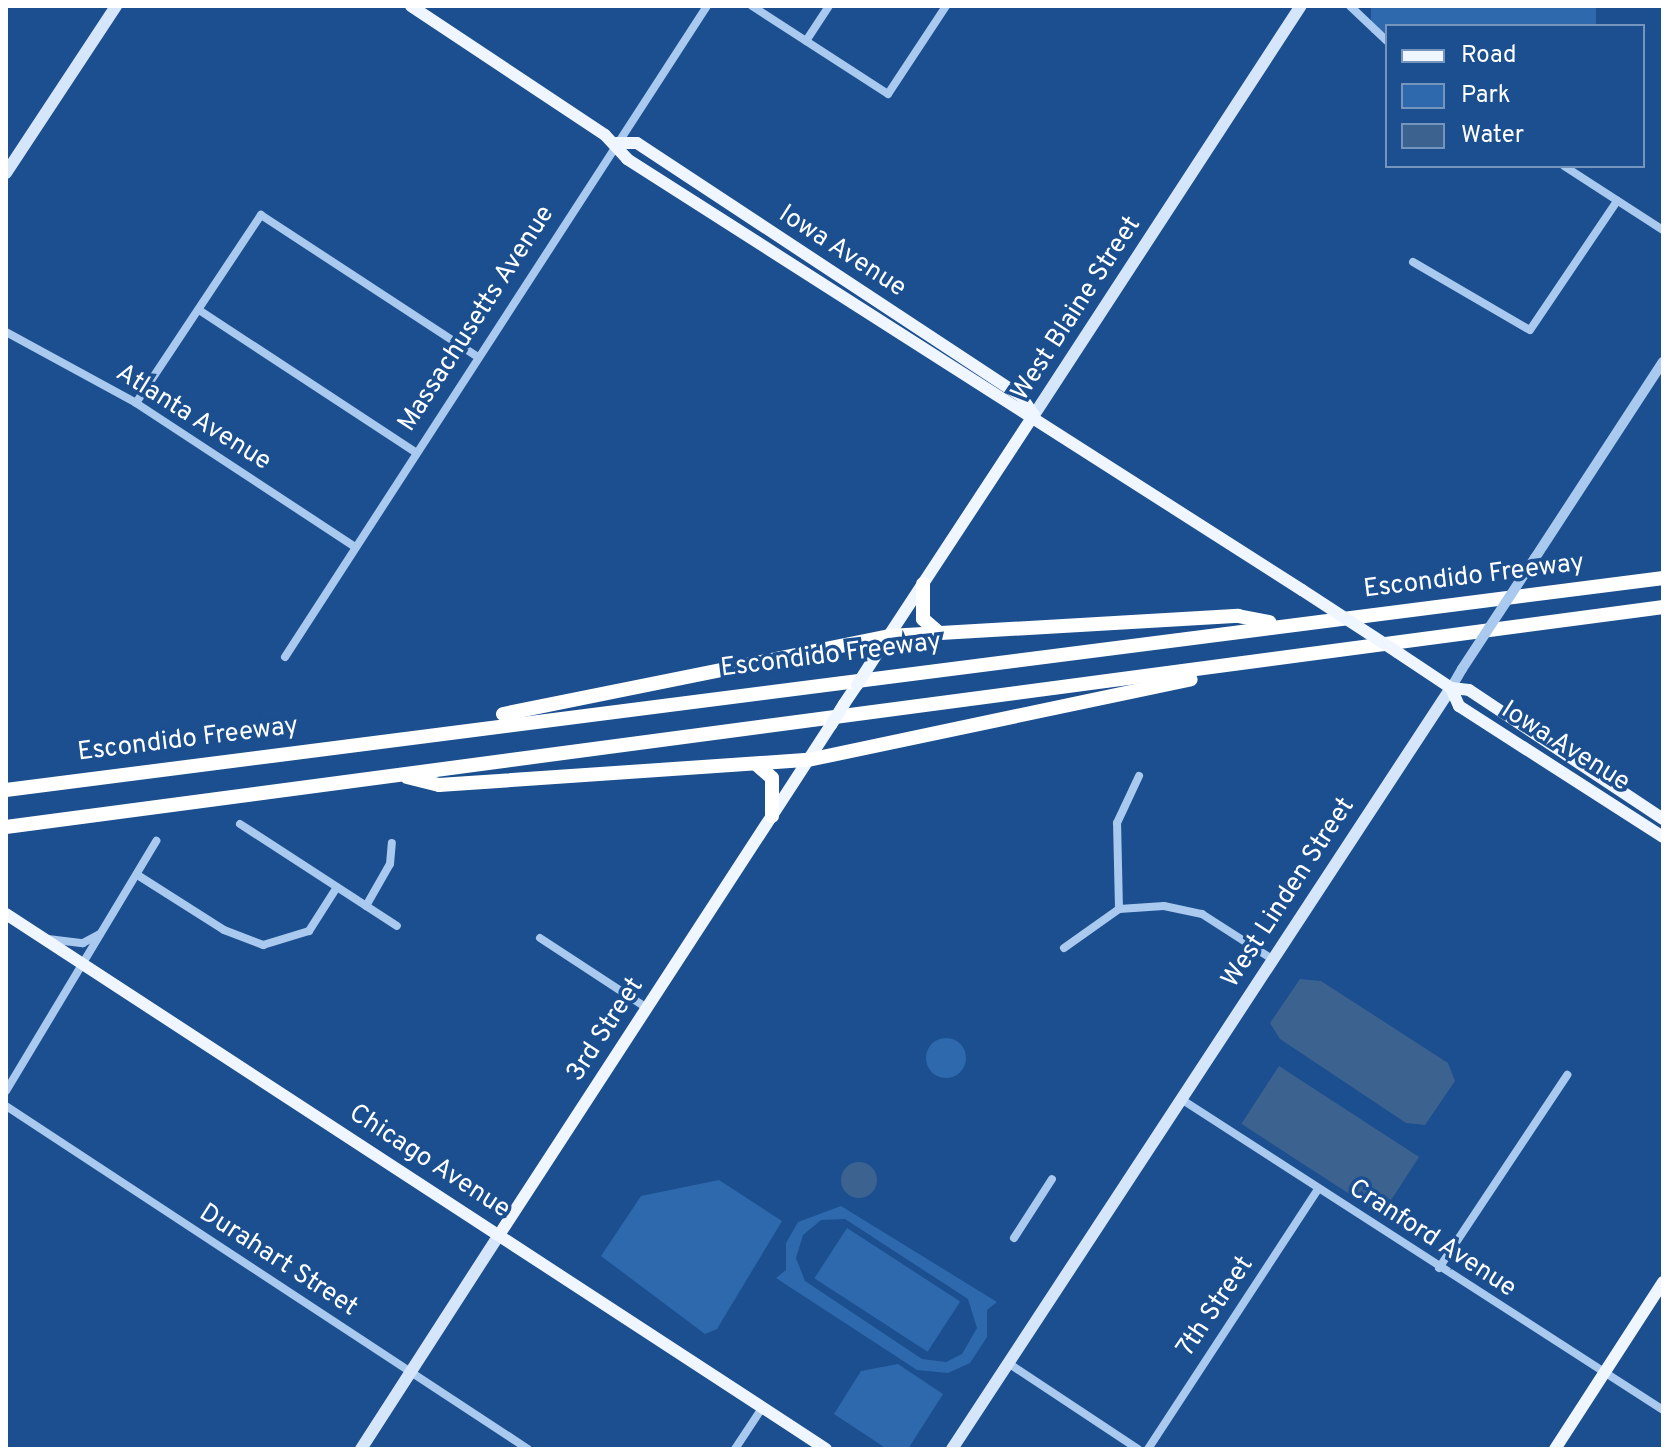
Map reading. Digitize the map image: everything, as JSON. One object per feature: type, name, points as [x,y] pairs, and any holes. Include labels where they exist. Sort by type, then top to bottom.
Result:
[{"type":"highway","name":"Escondido Freeway","points":[[6,787],[1663,578]]},
{"type":"highway","points":[[923,584],[923,619],[939,633]]},
{"type":"highway","name":"Escondido Freeway","points":[[6,829],[1617,612],[1663,609]]},
{"type":"highway","points":[[389,738],[889,636],[1238,616],[1283,625]]},
{"type":"highway","points":[[399,775],[439,785],[756,764],[1284,658]]},
{"type":"highway","points":[[756,764],[773,780],[772,816]]},
{"type":"main road","points":[[6,173],[116,6]]},
{"type":"main road","name":"Iowa Avenue","points":[[411,6],[616,143],[627,159],[1014,411],[1034,415],[1451,688],[1469,690],[1663,819]]},
{"type":"main road","name":"West Blaine Street","points":[[889,636],[1301,6]]},
{"type":"main road","name":"3rd Street","points":[[361,1449],[889,636]]},
{"type":"main road","name":"Iowa Avenue","points":[[1451,688],[1459,706],[1663,837]]},
{"type":"main road","name":"West Linden Street","points":[[952,1449],[1451,688]]},
{"type":"main road","name":"Chicago Avenue","points":[[6,914],[826,1449]]},
{"type":"main road","points":[[1555,1449],[1663,1282]]},
{"type":"street","name":"Massachusetts Avenue","points":[[285,657],[354,546],[707,6]]},
{"type":"street","points":[[752,6],[888,94],[946,6]]},
{"type":"street","points":[[806,41],[829,6]]},
{"type":"street","points":[[1350,6],[1385,39]]},
{"type":"street","points":[[1567,168],[1663,230]]},
{"type":"street","points":[[1413,262],[1530,330],[1617,201]]},
{"type":"street","points":[[136,403],[261,215],[478,357]]},
{"type":"street","points":[[199,310],[415,452]]},
{"type":"street","name":"Atlanta Avenue","points":[[6,332],[136,403],[354,546]]},
{"type":"street","name":"West Linden Street","points":[[1451,688],[1663,362]]},
{"type":"street","points":[[1119,909],[1117,823],[1139,776]]},
{"type":"street","points":[[240,824],[397,926]]},
{"type":"street","points":[[6,1091],[81,963],[139,876],[156,841]]},
{"type":"street","points":[[366,906],[390,864],[392,843]]},
{"type":"street","points":[[139,876],[224,930],[263,945],[309,931],[337,887]]},
{"type":"street","points":[[1064,948],[1119,909],[1193,911],[1272,959]]},
{"type":"street","points":[[43,938],[83,943],[100,934]]},
{"type":"street","points":[[540,938],[647,1008]]},
{"type":"street","points":[[1439,1268],[1567,1075]]},
{"type":"street","name":"Cranford Avenue","points":[[1181,1099],[1663,1410]]},
{"type":"street","name":"Durahart Street","points":[[6,1106],[528,1449]]},
{"type":"street","points":[[1014,1238],[1052,1179]]},
{"type":"street","name":"7th Street","points":[[1148,1449],[1318,1189]]},
{"type":"street","points":[[1008,1363],[1138,1449]]},
{"type":"street","points":[[735,1449],[762,1408]]},
{"type":"green space","points":[[1371,6],[1596,6],[1596,24],[1385,24],[1385,33],[1371,33]]},
{"type":"green space","points":[[946,1038],[960,1044],[966,1058],[960,1072],[946,1078],[932,1072],[926,1058],[932,1044]]},
{"type":"green space","points":[[719,1180],[782,1221],[717,1329],[705,1334],[601,1256],[641,1196]]},
{"type":"green space","points":[[841,1206],[997,1302],[987,1310],[987,1337],[970,1363],[948,1373],[917,1370],[776,1278],[786,1270],[786,1243],[798,1222]],"holes":[[[845,1219],[968,1299],[977,1328],[962,1354],[946,1362],[922,1359],[805,1281],[796,1258],[803,1235],[821,1220]]]},
{"type":"green space","points":[[847,1228],[960,1302],[928,1352],[814,1278]]},
{"type":"green space","points":[[898,1364],[943,1394],[908,1449],[887,1449],[834,1414],[861,1371]]},
{"type":"water","points":[[1300,979],[1321,981],[1448,1063],[1455,1081],[1425,1125],[1406,1123],[1280,1039],[1270,1023]]},
{"type":"water","points":[[1279,1066],[1419,1157],[1381,1215],[1241,1124]]},
{"type":"water","points":[[859,1162],[872,1167],[877,1180],[872,1193],[859,1198],[846,1193],[841,1180],[846,1167]]}]
